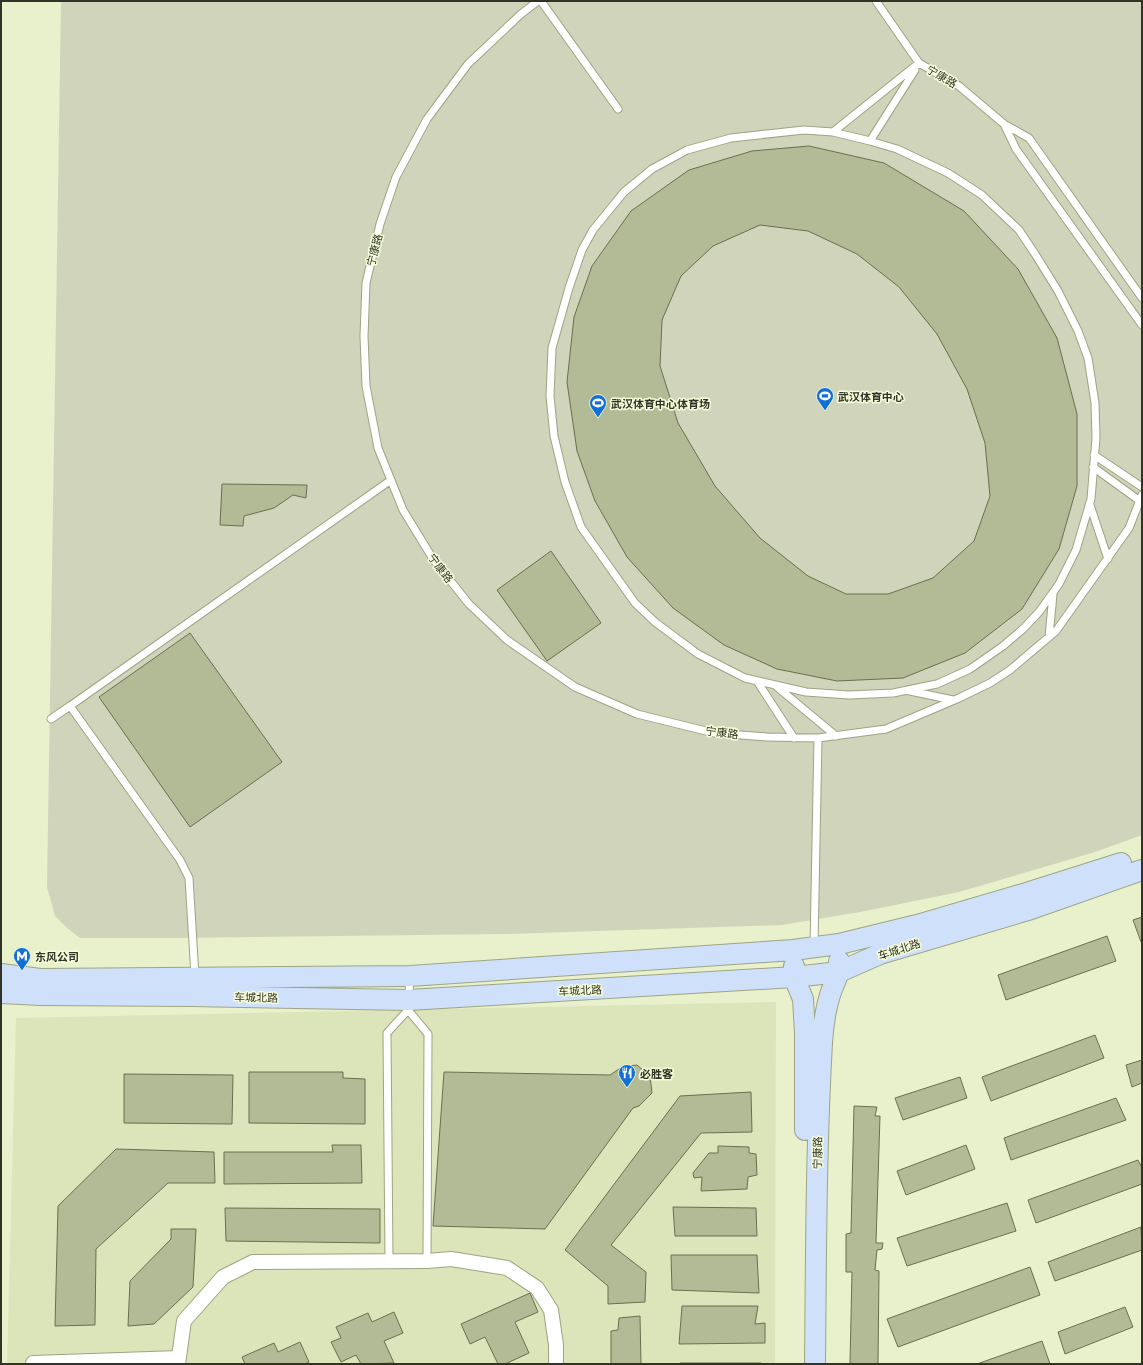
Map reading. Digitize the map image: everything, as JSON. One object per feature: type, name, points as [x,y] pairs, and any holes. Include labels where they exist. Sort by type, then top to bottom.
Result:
[{"type":"main road","name":"车城北路","points":[[1,974],[40,978],[410,976],[793,950],[814,946],[839,944],[916,925],[978,908],[1142,857]]},
{"type":"main road","name":"车城北路","points":[[1,993],[41,996],[183,996],[408,1005],[794,977],[840,972],[880,954],[1028,910],[1142,870]]},
{"type":"main road","name":"宁康路","points":[[815,1364],[818,1125],[826,1011],[830,995],[840,972],[839,944]]},
{"type":"main road","points":[[793,950],[794,977],[803,998],[805,1033],[801,1364]]},
{"type":"street","points":[[33,1364],[178,1361],[184,1320],[223,1277],[253,1262],[427,1261],[451,1259],[506,1268],[537,1288],[551,1310],[556,1345],[556,1364]]},
{"type":"lane","points":[[540,1],[618,109]]},
{"type":"lane","name":"宁康路","points":[[540,1],[521,14],[468,64],[427,119],[396,177],[380,224],[366,283],[364,336],[366,386],[378,448],[403,510],[433,559],[469,604],[507,640],[575,687],[637,714],[714,733],[818,738],[886,729],[990,683],[1010,670],[1049,638],[1056,631],[1108,559],[1128,528],[1141,498]]},
{"type":"lane","name":"宁康路","points":[[876,1],[919,63],[959,86],[1004,124]]},
{"type":"lane","points":[[833,132],[919,63]]},
{"type":"lane","points":[[870,140],[919,63]]},
{"type":"lane","points":[[1004,124],[1029,138],[1142,298]]},
{"type":"lane","points":[[1004,124],[1016,149],[1142,325]]},
{"type":"lane","points":[[804,130],[833,132],[870,140],[897,149],[948,173],[982,195],[1019,230],[1058,291],[1078,331],[1088,358],[1095,403],[1094,455],[1090,504],[1076,550],[1053,593],[1039,612],[1023,629],[1003,646],[970,669],[937,684],[893,693],[850,695],[806,692],[745,678],[698,654],[655,622],[635,603],[581,527],[565,482],[554,436],[550,396],[552,348],[569,288],[579,256],[593,230],[624,192],[652,169],[687,150],[732,138],[804,130]]},
{"type":"lane","points":[[1094,455],[1142,487]]},
{"type":"lane","points":[[1093,466],[1141,498]]},
{"type":"lane","points":[[51,719],[391,480]]},
{"type":"lane","points":[[1090,504],[1108,559]]},
{"type":"lane","points":[[1049,638],[1053,593]]},
{"type":"lane","points":[[757,681],[794,738]]},
{"type":"lane","points":[[774,684],[836,736]]},
{"type":"lane","points":[[906,690],[953,700]]},
{"type":"lane","points":[[70,706],[180,860],[189,878],[195,977]]},
{"type":"lane","points":[[814,946],[818,738]]},
{"type":"lane","points":[[389,1261],[387,1033],[408,1005],[410,976]]},
{"type":"lane","points":[[408,1005],[428,1034],[427,1261]]},
{"type":"shaded area","name":"武汉体育中心体育场","points":[[61,1],[1142,1],[1142,835],[1095,852],[959,892],[860,912],[782,925],[505,934],[169,938],[80,938],[67,928],[55,916],[47,887]]},
{"type":"shaded area","points":[[776,1002],[775,1364],[7,1364],[16,1018]]},
{"type":"building","points":[[809,146],[884,163],[964,211],[1018,269],[1057,338],[1077,414],[1077,486],[1059,549],[1022,609],[965,653],[903,678],[837,681],[777,669],[724,645],[673,608],[627,557],[595,501],[577,451],[567,382],[574,317],[592,266],[631,211],[689,170],[752,151]],"holes":[[[760,225],[808,231],[857,254],[899,287],[937,334],[967,389],[985,443],[990,496],[974,541],[933,578],[888,594],[846,594],[808,576],[760,538],[715,486],[678,423],[660,366],[662,320],[681,276],[713,246]]]},
{"type":"building","points":[[222,484],[307,485],[306,498],[293,495],[274,508],[244,516],[243,526],[220,525]]},
{"type":"building","points":[[551,551],[601,623],[547,661],[497,590]]},
{"type":"building","points":[[190,633],[282,762],[190,827],[99,697]]},
{"type":"building","points":[[1142,917],[1142,942],[1141,942],[1133,920]]},
{"type":"building","points":[[1107,936],[1116,961],[1006,1000],[998,975]]},
{"type":"building","points":[[1095,1035],[1104,1058],[991,1101],[982,1077]]},
{"type":"building","points":[[1142,1060],[1142,1083],[1132,1087],[1126,1065]]},
{"type":"building","points":[[637,1065],[650,1076],[652,1093],[639,1106],[633,1108],[545,1229],[433,1226],[444,1072],[610,1075],[622,1067]]},
{"type":"building","points":[[249,1072],[343,1072],[343,1078],[365,1079],[365,1124],[249,1123]]},
{"type":"building","points":[[124,1074],[233,1075],[232,1124],[124,1123]]},
{"type":"building","points":[[960,1077],[967,1098],[903,1120],[895,1098]]},
{"type":"building","points":[[751,1092],[752,1132],[701,1133],[611,1245],[646,1272],[645,1302],[608,1304],[608,1286],[565,1250],[680,1096]]},
{"type":"building","points":[[1116,1098],[1126,1120],[1011,1160],[1004,1138]]},
{"type":"building","points":[[854,1106],[877,1107],[875,1116],[880,1116],[876,1243],[883,1243],[882,1249],[877,1250],[875,1270],[879,1271],[878,1364],[850,1364],[852,1272],[846,1272],[846,1234],[851,1233]]},
{"type":"building","points":[[332,1145],[361,1145],[362,1183],[224,1184],[224,1152],[333,1152]]},
{"type":"building","points":[[966,1145],[975,1169],[906,1195],[897,1171]]},
{"type":"building","points":[[718,1146],[749,1147],[749,1153],[756,1154],[757,1175],[748,1177],[747,1189],[701,1191],[702,1177],[694,1178],[693,1173],[709,1153],[718,1153]]},
{"type":"building","points":[[116,1149],[214,1152],[215,1183],[168,1183],[96,1249],[95,1325],[55,1326],[58,1206]]},
{"type":"building","points":[[1138,1160],[1142,1168],[1142,1184],[1036,1223],[1028,1200]]},
{"type":"building","points":[[1007,1203],[1016,1231],[907,1266],[897,1238]]},
{"type":"building","points":[[673,1207],[756,1208],[757,1236],[675,1236]]},
{"type":"building","points":[[225,1208],[380,1209],[380,1243],[226,1241]]},
{"type":"building","points":[[1141,1227],[1142,1250],[1055,1281],[1048,1262]]},
{"type":"building","points":[[171,1229],[196,1229],[193,1287],[154,1324],[128,1326],[130,1281],[171,1239]]},
{"type":"building","points":[[671,1255],[757,1255],[759,1293],[672,1290]]},
{"type":"building","points":[[1030,1267],[1040,1295],[898,1347],[887,1319]]},
{"type":"building","points":[[530,1293],[538,1312],[515,1322],[529,1353],[505,1364],[498,1364],[485,1337],[470,1344],[461,1324]]},
{"type":"building","points":[[682,1306],[758,1306],[755,1324],[765,1323],[765,1343],[679,1344]]},
{"type":"building","points":[[1125,1307],[1133,1327],[1065,1354],[1058,1332]]},
{"type":"building","points":[[394,1312],[403,1333],[384,1341],[394,1363],[361,1364],[356,1355],[341,1362],[331,1342],[341,1338],[336,1327],[368,1313],[372,1322]]},
{"type":"building","points":[[640,1316],[641,1364],[611,1364],[611,1331],[618,1330],[619,1318]]},
{"type":"building","points":[[1042,1341],[1050,1364],[977,1364]]},
{"type":"building","points":[[300,1342],[309,1362],[305,1364],[245,1364],[242,1357],[274,1343],[278,1352]]},
{"type":"building","points":[[761,1363],[761,1364],[680,1364]]},
{"type":"place","name":"武汉体育中心","points":[[825,411]]},
{"type":"place","name":"武汉体育中心体育场","points":[[598,418]]},
{"type":"place","name":"东风公司","points":[[22,971]]},
{"type":"place","name":"必胜客","points":[[627,1088]]}]
